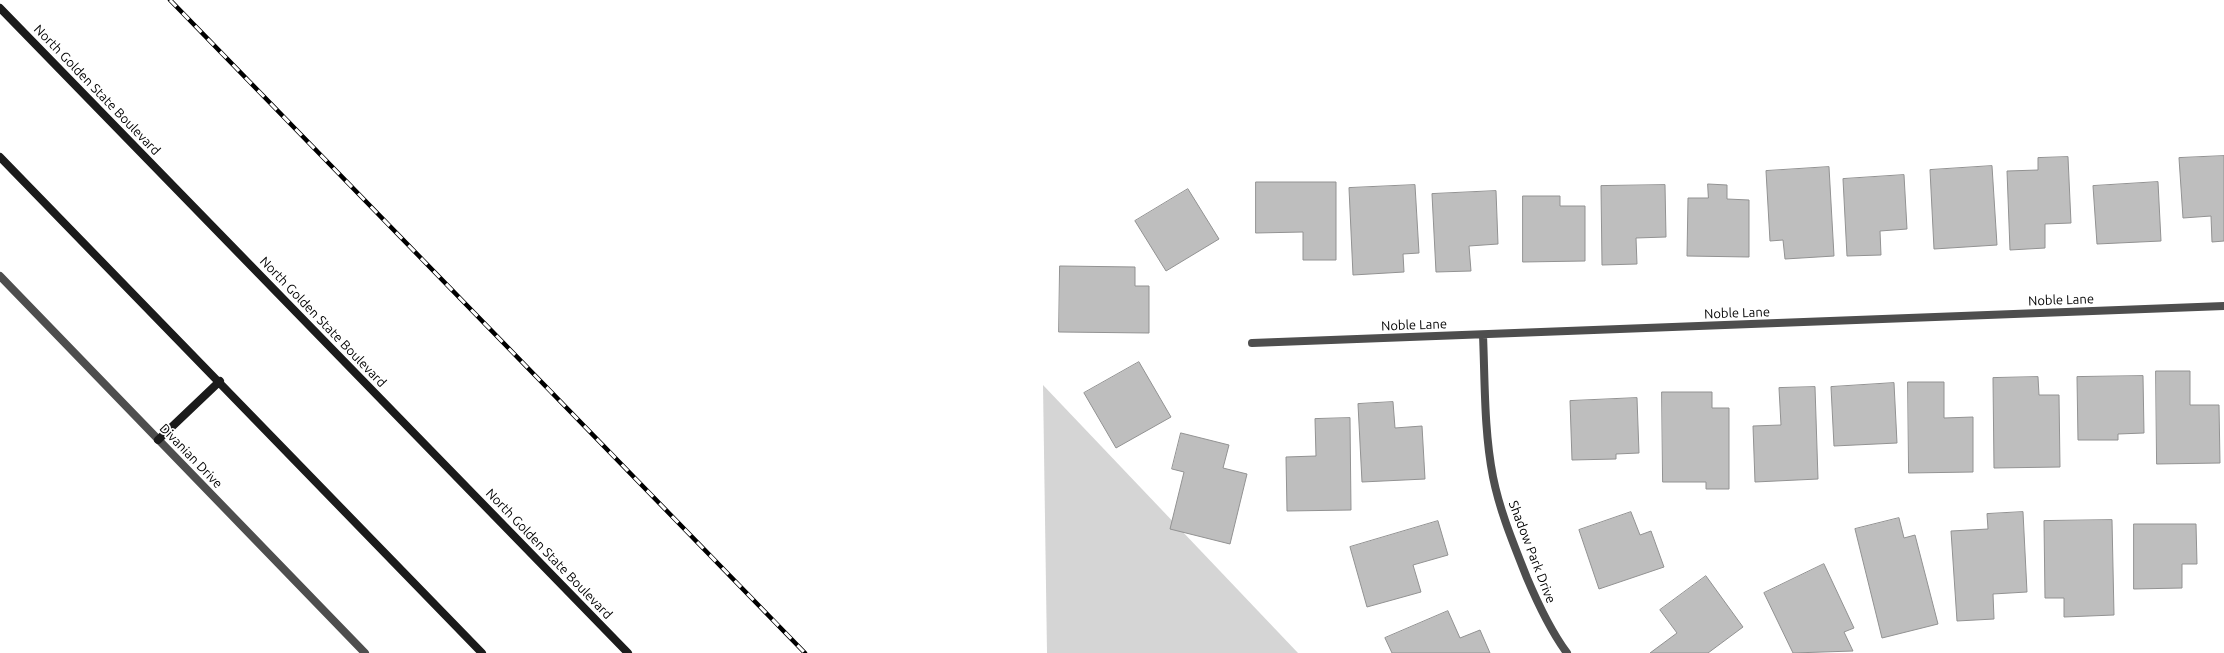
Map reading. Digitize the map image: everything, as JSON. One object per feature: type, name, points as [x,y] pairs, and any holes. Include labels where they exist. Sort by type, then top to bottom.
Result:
[{"type":"main road","name":"North Golden State Boulevard","points":[[0,8],[628,653]]},
{"type":"main road","points":[[0,156],[220,381],[482,653]]},
{"type":"main road","points":[[158,440],[220,381]]},
{"type":"street","name":"Divanian Drive","points":[[0,276],[365,653]]},
{"type":"street","name":"Noble Lane","points":[[1252,343],[2224,306]]},
{"type":"street","name":"Shadow Park Drive","points":[[1483,335],[1489,447],[1493,477],[1502,509],[1534,593],[1547,621],[1566,653]]},
{"type":"shaded area","points":[[1043,385],[1298,653],[1047,653]]},
{"type":"building","points":[[2224,156],[2224,241],[2212,242],[2211,216],[2183,218],[2179,158]]},
{"type":"building","points":[[2068,157],[2071,223],[2045,224],[2045,248],[2010,250],[2007,171],[2038,170],[2038,158]]},
{"type":"building","points":[[1992,166],[1997,245],[1934,249],[1930,170]]},
{"type":"building","points":[[1829,167],[1834,256],[1785,259],[1783,240],[1770,241],[1766,171]]},
{"type":"building","points":[[1904,175],[1907,229],[1880,231],[1881,255],[1847,256],[1843,179]]},
{"type":"building","points":[[1256,182],[1336,182],[1336,260],[1303,260],[1303,232],[1256,233]]},
{"type":"building","points":[[2158,182],[2161,241],[2097,244],[2093,186]]},
{"type":"building","points":[[1708,184],[1727,185],[1727,199],[1749,200],[1749,257],[1687,256],[1688,198],[1708,198]]},
{"type":"building","points":[[1415,185],[1419,253],[1403,254],[1404,272],[1353,275],[1349,188]]},
{"type":"building","points":[[1665,185],[1666,237],[1636,238],[1637,264],[1602,265],[1601,186]]},
{"type":"building","points":[[1188,189],[1219,239],[1166,271],[1135,221]]},
{"type":"building","points":[[1496,191],[1498,244],[1469,246],[1471,271],[1436,272],[1432,194]]},
{"type":"building","points":[[1523,196],[1560,196],[1560,206],[1585,206],[1585,261],[1523,262]]},
{"type":"building","points":[[1060,266],[1135,267],[1135,286],[1149,286],[1149,333],[1059,332]]},
{"type":"building","points":[[1139,362],[1171,417],[1116,448],[1084,393]]},
{"type":"building","points":[[2156,371],[2190,371],[2190,405],[2219,405],[2220,463],[2157,464]]},
{"type":"building","points":[[2143,376],[2144,433],[2118,434],[2118,440],[2078,440],[2077,377]]},
{"type":"building","points":[[2038,377],[2039,395],[2059,395],[2060,467],[1994,468],[1993,378]]},
{"type":"building","points":[[1908,382],[1944,382],[1944,418],[1973,417],[1973,472],[1909,473]]},
{"type":"building","points":[[1894,383],[1897,443],[1834,446],[1831,387]]},
{"type":"building","points":[[1815,387],[1818,479],[1755,482],[1753,426],[1781,425],[1779,388]]},
{"type":"building","points":[[1662,392],[1712,392],[1712,408],[1729,408],[1729,489],[1706,489],[1706,482],[1663,482]]},
{"type":"building","points":[[1637,398],[1639,453],[1616,454],[1616,459],[1572,460],[1570,401]]},
{"type":"building","points":[[1393,402],[1395,428],[1422,426],[1425,479],[1362,482],[1358,404]]},
{"type":"building","points":[[1350,418],[1351,510],[1287,511],[1286,457],[1316,456],[1315,419]]},
{"type":"building","points":[[1181,433],[1229,445],[1223,468],[1247,474],[1230,544],[1170,529],[1184,472],[1172,469]]},
{"type":"building","points":[[1631,512],[1640,535],[1651,531],[1664,567],[1599,589],[1579,530]]},
{"type":"building","points":[[2023,512],[2027,592],[1993,594],[1994,619],[1957,621],[1951,531],[1988,529],[1987,514]]},
{"type":"building","points":[[1899,518],[1904,538],[1915,535],[1938,624],[1882,638],[1855,529]]},
{"type":"building","points":[[2112,520],[2114,615],[2064,617],[2064,598],[2045,598],[2044,521]]},
{"type":"building","points":[[1438,521],[1448,555],[1413,565],[1421,592],[1367,607],[1350,547]]},
{"type":"building","points":[[2134,524],[2196,524],[2197,564],[2182,564],[2182,588],[2134,589]]},
{"type":"building","points":[[1824,564],[1854,628],[1844,632],[1853,651],[1793,653],[1764,593]]},
{"type":"building","points":[[1706,576],[1743,627],[1708,653],[1650,653],[1677,633],[1660,610]]},
{"type":"building","points":[[1448,611],[1460,638],[1480,630],[1490,653],[1392,653],[1385,638]]},
{"type":"railway","points":[[170,0],[805,653]]}]
